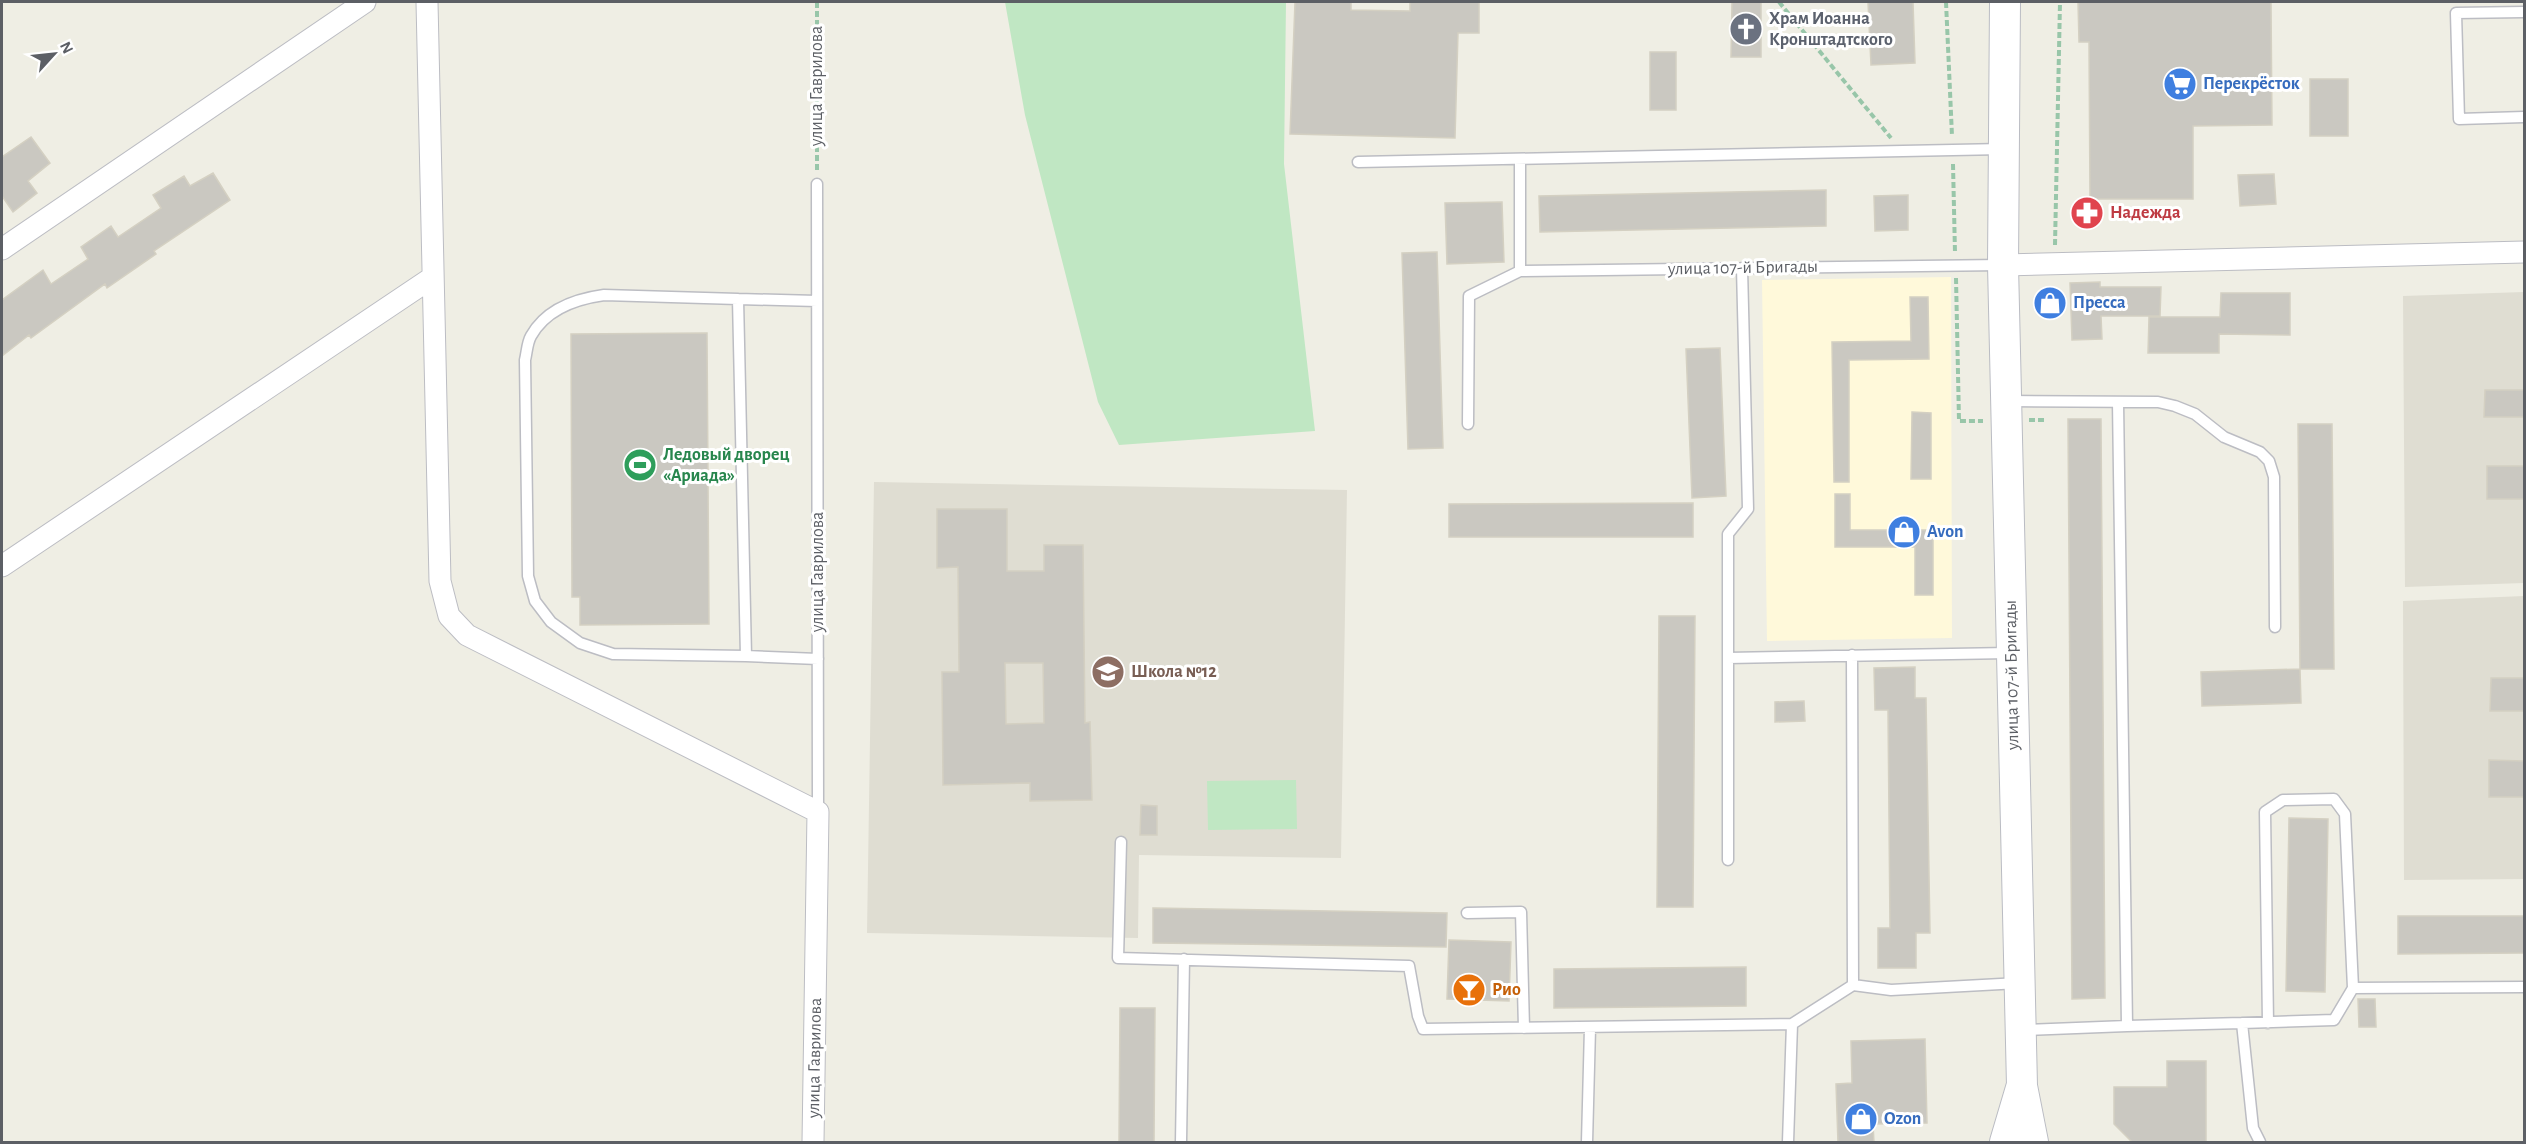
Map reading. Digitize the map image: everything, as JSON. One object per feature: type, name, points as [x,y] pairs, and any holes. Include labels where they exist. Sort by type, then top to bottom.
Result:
[{"type":"main road","name":"улица 107-й Бригады","points":[[2005,2],[2002,265],[2022,1086]]},
{"type":"main road","points":[[2005,1143],[2022,1086]]},
{"type":"main road","points":[[2022,1086],[2033,1143]]},
{"type":"street","points":[[2,249],[365,2]]},
{"type":"street","points":[[427,2],[440,582],[449,616],[466,635],[818,812]]},
{"type":"street","points":[[2002,265],[2524,252]]},
{"type":"street","points":[[2,567],[433,277]]},
{"type":"street","name":"улица Гаврилова","points":[[813,1143],[818,812]]},
{"type":"lane","points":[[2524,12],[2456,13],[2460,119],[2524,117]]},
{"type":"lane","points":[[1358,162],[2004,149]]},
{"type":"lane","points":[[1520,159],[1520,271]]},
{"type":"lane","name":"улица Гаврилова","points":[[817,184],[818,812]]},
{"type":"lane","name":"улица 107-й Бригады","points":[[1468,424],[1469,296],[1520,271],[2002,265]]},
{"type":"lane","points":[[1728,860],[1728,534],[1748,509],[1742,268]]},
{"type":"lane","points":[[818,301],[604,295],[583,298],[563,305],[543,320],[530,337],[525,360],[528,576],[535,601],[551,622],[580,643],[613,654],[818,659]]},
{"type":"lane","points":[[738,299],[746,656]]},
{"type":"lane","points":[[2006,411],[2118,402],[2158,402],[2195,414],[2224,437],[2260,452],[2269,461],[2274,477],[2275,627]]},
{"type":"lane","points":[[2118,402],[2127,1026]]},
{"type":"lane","points":[[1728,658],[2012,653]]},
{"type":"lane","points":[[1852,655],[1853,985]]},
{"type":"lane","points":[[2021,1030],[2268,1023],[2334,1020],[2353,988],[2345,814],[2334,799],[2283,800],[2265,812],[2268,1023]]},
{"type":"lane","points":[[1121,842],[1118,958],[1409,966],[1423,1029],[1792,1024],[1853,985],[1891,990],[2020,983]]},
{"type":"lane","points":[[1467,913],[1521,912],[1524,1028]]},
{"type":"lane","points":[[1181,1143],[1184,959]]},
{"type":"lane","points":[[2353,988],[2524,987]]},
{"type":"lane","points":[[2242,1023],[2253,1128],[2260,1143]]},
{"type":"lane","points":[[1788,1143],[1792,1024]]},
{"type":"lane","points":[[1587,1143],[1590,1028]]},
{"type":"path","name":"улица Гаврилова","points":[[817,2],[817,184]]},
{"type":"path","points":[[1779,2],[1904,151]]},
{"type":"path","points":[[1946,2],[1953,150],[1959,421],[2006,411],[2044,420]]},
{"type":"path","points":[[2055,263],[2060,2]]},
{"type":"shaded area","points":[[1951,277],[1952,638],[1767,641],[1762,280]]},
{"type":"shaded area","points":[[2524,292],[2524,583],[2405,587],[2403,296]]},
{"type":"shaded area","name":"Школа №12","points":[[874,482],[1347,490],[1341,858],[1139,855],[1138,938],[867,933]]},
{"type":"shaded area","points":[[2524,596],[2524,879],[2404,880],[2403,601]]},
{"type":"green space","points":[[1005,2],[1286,2],[1284,164],[1315,431],[1119,445],[1098,402],[1025,115]]},
{"type":"green space","points":[[1296,780],[1297,829],[1208,830],[1207,781]]},
{"type":"building","points":[[1295,2],[1351,2],[1351,10],[1410,11],[1410,2],[1479,2],[1479,33],[1458,33],[1455,138],[1290,134]]},
{"type":"building","name":"Храм Иоанна Кронштадтского","points":[[1732,2],[1761,2],[1761,57],[1731,57]]},
{"type":"building","points":[[1868,2],[1913,2],[1915,63],[1871,65]]},
{"type":"building","name":"Перекрёсток","points":[[2078,2],[2271,2],[2272,125],[2193,126],[2193,199],[2090,199],[2089,42],[2079,42]]},
{"type":"building","points":[[1650,52],[1676,52],[1676,110],[1650,110]]},
{"type":"building","points":[[2310,79],[2348,79],[2348,136],[2310,136]]},
{"type":"building","points":[[31,137],[50,163],[28,181],[37,193],[13,212],[2,196],[2,157]]},
{"type":"building","points":[[213,173],[230,200],[154,251],[156,254],[107,288],[105,284],[31,338],[29,335],[2,356],[2,300],[43,270],[51,284],[88,259],[81,247],[111,226],[118,237],[161,208],[153,195],[184,176],[190,186]]},
{"type":"building","points":[[2274,174],[2276,204],[2240,206],[2238,175]]},
{"type":"building","points":[[1826,190],[1826,226],[1540,232],[1539,196]]},
{"type":"building","points":[[1908,195],[1908,230],[1875,231],[1874,196]]},
{"type":"building","points":[[1502,202],[1504,262],[1447,264],[1445,203]]},
{"type":"building","name":"Надежда","points":[[2074,203],[2100,204],[2099,222],[2074,222]]},
{"type":"building","points":[[1437,252],[1443,448],[1408,449],[1402,253]]},
{"type":"building","points":[[2100,282],[2100,287],[2161,287],[2160,316],[2101,316],[2102,339],[2072,340],[2070,283]]},
{"type":"building","points":[[2221,293],[2290,293],[2290,335],[2219,334],[2219,353],[2148,353],[2149,317],[2220,317]]},
{"type":"building","points":[[1910,297],[1928,297],[1929,359],[1849,360],[1849,482],[1834,482],[1832,342],[1911,341]]},
{"type":"building","name":"Ледовый дворец «Ариада»","points":[[707,333],[709,624],[580,625],[580,597],[572,597],[571,334]]},
{"type":"building","points":[[1720,348],[1726,496],[1692,498],[1686,349]]},
{"type":"building","points":[[2485,390],[2524,390],[2524,417],[2484,417]]},
{"type":"building","points":[[1912,412],[1931,413],[1931,479],[1911,479]]},
{"type":"building","points":[[2068,419],[2101,419],[2105,998],[2072,999]]},
{"type":"building","points":[[2298,424],[2332,424],[2334,669],[2300,669]]},
{"type":"building","points":[[2487,466],[2524,466],[2524,499],[2487,499]]},
{"type":"building","points":[[1835,494],[1850,494],[1850,530],[1933,530],[1933,595],[1915,595],[1915,547],[1835,547]]},
{"type":"building","points":[[1693,503],[1693,537],[1449,537],[1449,504]]},
{"type":"building","points":[[937,509],[1007,509],[1007,571],[1044,571],[1044,545],[1083,545],[1085,723],[1090,722],[1092,800],[1030,801],[1030,783],[943,785],[942,672],[959,672],[958,567],[937,568]],"holes":[[[1005,663],[1043,663],[1044,723],[1006,724]]]},
{"type":"building","points":[[1659,616],[1695,616],[1693,907],[1657,907]]},
{"type":"building","points":[[1915,667],[1915,698],[1926,698],[1930,933],[1916,933],[1916,968],[1878,968],[1878,928],[1890,928],[1888,710],[1875,710],[1874,668]]},
{"type":"building","points":[[2300,669],[2301,703],[2202,706],[2201,672]]},
{"type":"building","points":[[2491,678],[2524,678],[2524,711],[2490,711]]},
{"type":"building","points":[[1804,701],[1805,721],[1775,722],[1775,702]]},
{"type":"building","points":[[2489,760],[2524,761],[2524,797],[2489,797]]},
{"type":"building","points":[[1141,805],[1157,806],[1157,835],[1140,835]]},
{"type":"building","points":[[2289,818],[2328,819],[2325,992],[2286,991]]},
{"type":"building","points":[[1153,908],[1447,913],[1446,947],[1153,943]]},
{"type":"building","points":[[2398,916],[2524,916],[2524,953],[2398,954]]},
{"type":"building","points":[[1449,940],[1511,942],[1509,1001],[1447,999]]},
{"type":"building","points":[[1746,967],[1746,1006],[1554,1008],[1554,969]]},
{"type":"building","points":[[2358,999],[2375,999],[2376,1027],[2359,1027]]},
{"type":"building","points":[[1120,1008],[1155,1008],[1154,1143],[1119,1143]]},
{"type":"building","points":[[1925,1039],[1927,1123],[1873,1124],[1874,1143],[1838,1143],[1836,1084],[1852,1083],[1851,1041]]},
{"type":"building","points":[[2167,1061],[2206,1061],[2206,1143],[2133,1143],[2114,1124],[2114,1087],[2167,1087]]},
{"type":"place","name":"Храм Иоанна Кронштадтского","points":[[1746,29]]},
{"type":"place","name":"Перекрёсток","points":[[2180,84]]},
{"type":"place","name":"Надежда","points":[[2087,213]]},
{"type":"place","name":"Пресса","points":[[2050,303]]},
{"type":"place","name":"Ледовый дворец «Ариада»","points":[[640,465]]},
{"type":"place","name":"Avon","points":[[1904,532]]},
{"type":"place","name":"Школа №12","points":[[1108,672]]},
{"type":"place","name":"Рио","points":[[1469,990]]},
{"type":"place","name":"Ozon","points":[[1861,1119]]}]
